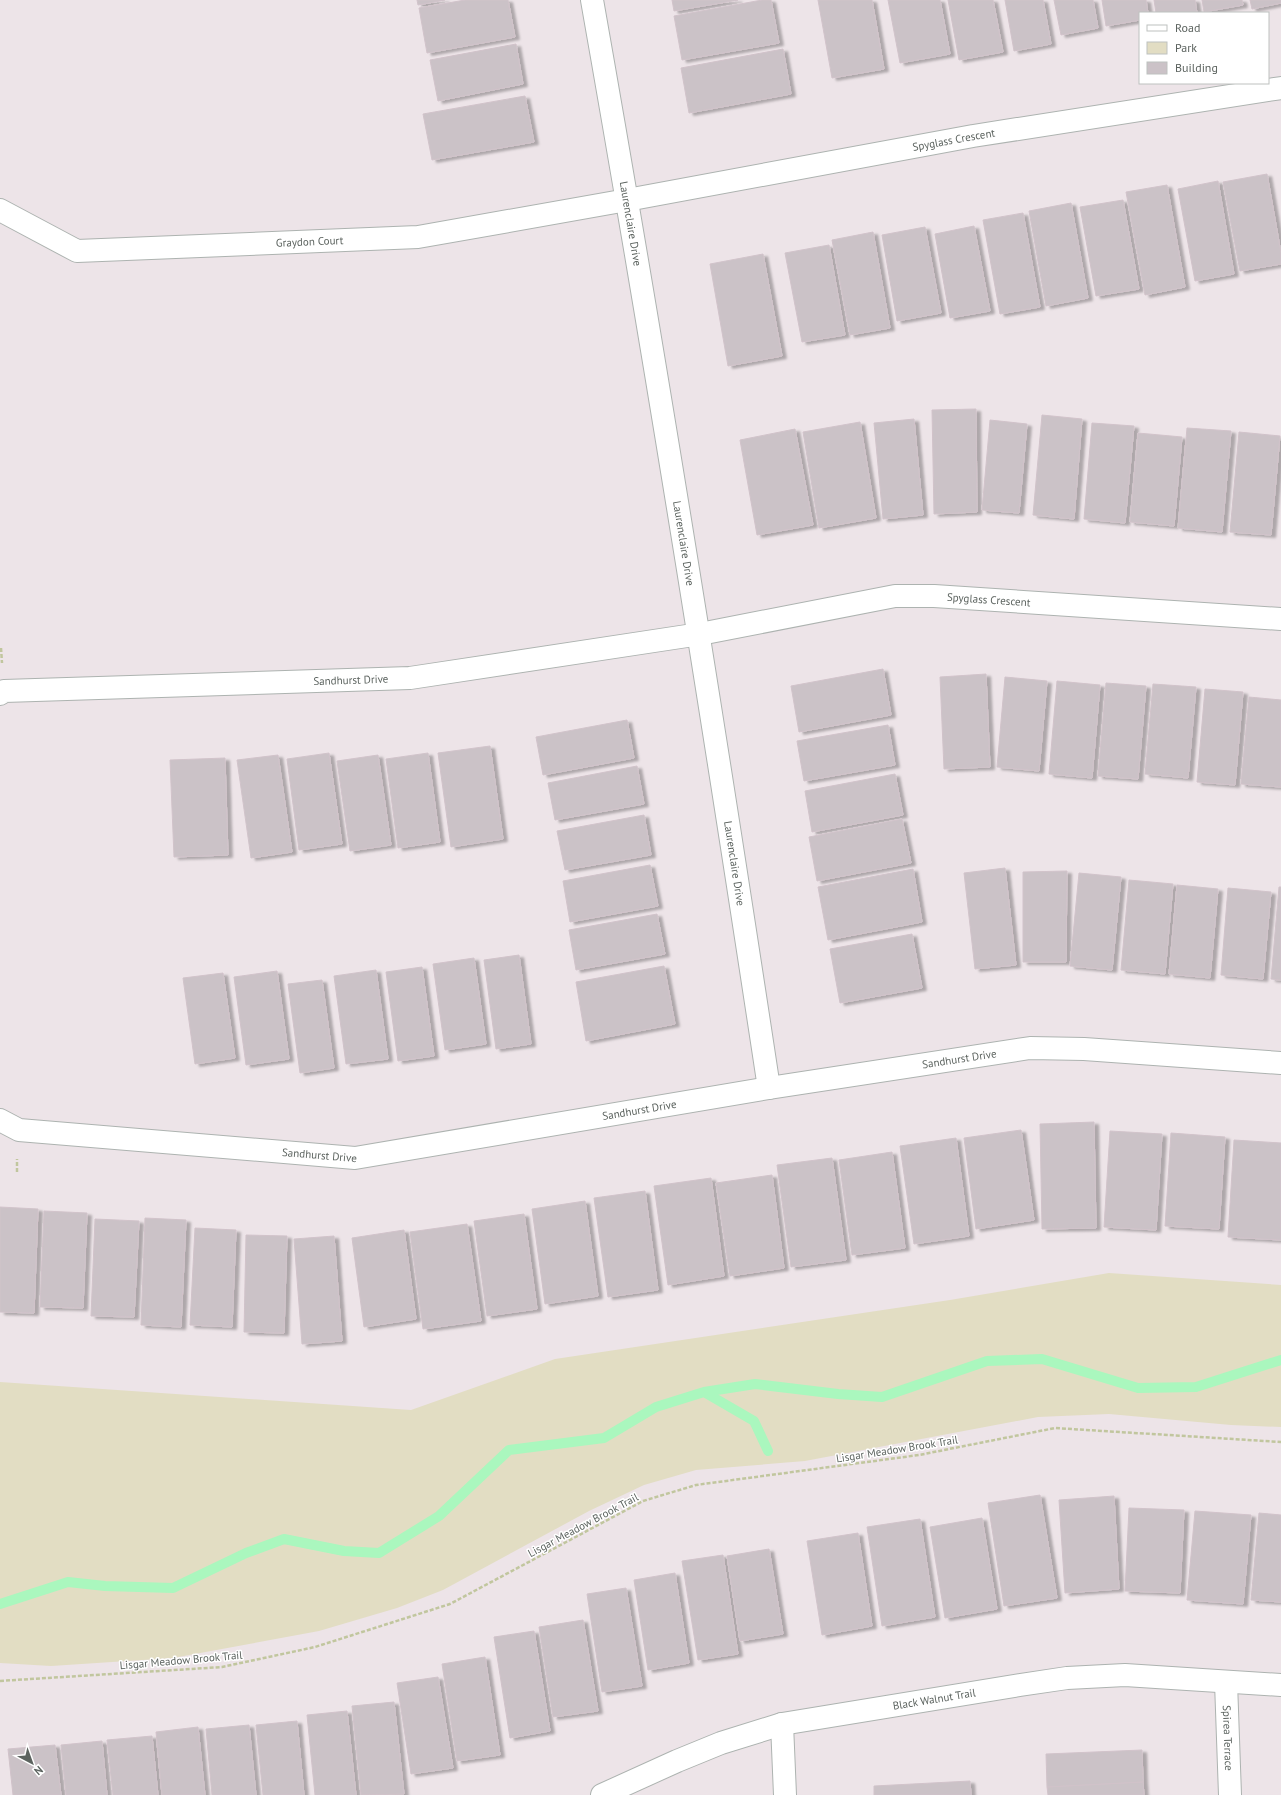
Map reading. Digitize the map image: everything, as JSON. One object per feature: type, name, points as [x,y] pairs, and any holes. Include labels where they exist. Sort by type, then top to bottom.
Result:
[{"type":"street","name":"Laurenclaire Drive","points":[[592,0],[628,200],[700,634],[769,1088]]},
{"type":"street","name":"Spyglass Crescent","points":[[628,200],[973,136],[1281,88]]},
{"type":"street","name":"Graydon Court","points":[[0,210],[77,252],[418,237],[628,200]]},
{"type":"street","name":"Spyglass Crescent","points":[[700,634],[895,596],[934,596],[1281,619]]},
{"type":"street","name":"Sandhurst Drive","points":[[0,694],[4,691],[410,678],[700,634]]},
{"type":"street","name":"Sandhurst Drive","points":[[0,1120],[19,1130],[355,1158],[769,1088],[1030,1048],[1084,1049],[1281,1063]]},
{"type":"street","name":"Black Walnut Trail","points":[[602,1795],[715,1745],[782,1724],[1067,1678],[1125,1675],[1281,1685]]},
{"type":"street","name":"Spirea Terrace","points":[[1226,1682],[1230,1795]]},
{"type":"street","points":[[782,1724],[785,1795]]},
{"type":"path","name":"Lisgar Meadow Brook Trail","points":[[0,1681],[222,1667],[315,1647],[450,1604],[643,1501],[696,1485],[919,1455],[1055,1428],[1281,1442]]},
{"type":"green space","points":[[1109,1273],[1281,1285],[1281,1427],[1231,1425],[1109,1414],[1038,1417],[805,1461],[696,1470],[644,1485],[589,1511],[443,1590],[397,1608],[319,1631],[173,1658],[51,1666],[0,1663],[0,1382],[411,1410],[555,1359],[950,1300]]},
{"type":"building","points":[[417,0],[445,0],[418,5]]},
{"type":"building","points":[[465,0],[508,0],[515,37],[427,53],[419,8]]},
{"type":"building","points":[[672,0],[738,0],[674,11]]},
{"type":"building","points":[[762,0],[771,0],[779,43],[682,60],[674,16]]},
{"type":"building","points":[[818,0],[872,0],[884,69],[832,78]]},
{"type":"building","points":[[888,0],[940,0],[950,54],[900,63]]},
{"type":"building","points":[[948,0],[993,0],[1003,52],[959,60]]},
{"type":"building","points":[[1005,0],[1043,0],[1051,44],[1014,51]]},
{"type":"building","points":[[1054,0],[1093,0],[1098,28],[1061,35]]},
{"type":"building","points":[[1102,0],[1146,0],[1148,12],[1139,12],[1139,20],[1106,26]]},
{"type":"building","points":[[1154,0],[1195,0],[1197,12],[1156,12]]},
{"type":"building","points":[[1202,0],[1242,0],[1243,5],[1204,12]]},
{"type":"building","points":[[1250,0],[1281,0],[1281,3],[1252,9]]},
{"type":"building","points":[[516,44],[523,84],[438,101],[430,60]]},
{"type":"building","points":[[783,49],[791,94],[689,113],[681,68]]},
{"type":"building","points":[[525,96],[534,142],[432,160],[423,114]]},
{"type":"building","points":[[1267,174],[1281,253],[1281,264],[1240,271],[1223,182]]},
{"type":"building","points":[[1218,181],[1234,274],[1195,281],[1178,189]]},
{"type":"building","points":[[1167,185],[1185,287],[1145,295],[1126,192]]},
{"type":"building","points":[[1123,200],[1139,289],[1096,296],[1080,207]]},
{"type":"building","points":[[1071,203],[1088,298],[1046,306],[1029,211]]},
{"type":"building","points":[[1023,213],[1040,307],[1000,314],[983,220]]},
{"type":"building","points":[[974,226],[990,311],[950,318],[935,234]]},
{"type":"building","points":[[925,227],[941,313],[897,321],[882,235]]},
{"type":"building","points":[[873,232],[890,328],[850,335],[832,240]]},
{"type":"building","points":[[829,245],[845,335],[802,342],[785,253]]},
{"type":"building","points":[[763,254],[782,356],[728,366],[710,264]]},
{"type":"building","points":[[976,409],[977,512],[934,514],[932,410]]},
{"type":"building","points":[[1042,415],[1082,419],[1074,519],[1033,515]]},
{"type":"building","points":[[914,419],[923,515],[883,519],[874,423]]},
{"type":"building","points":[[990,420],[1027,424],[1019,513],[982,510]]},
{"type":"building","points":[[860,422],[876,518],[819,528],[803,432]]},
{"type":"building","points":[[1092,423],[1134,426],[1125,523],[1084,519]]},
{"type":"building","points":[[1187,428],[1231,431],[1222,532],[1178,528]]},
{"type":"building","points":[[795,429],[813,525],[757,535],[740,440]]},
{"type":"building","points":[[1239,432],[1280,436],[1271,535],[1230,532]]},
{"type":"building","points":[[1138,433],[1182,437],[1174,526],[1130,522]]},
{"type":"building","points":[[883,669],[891,715],[799,732],[791,686]]},
{"type":"building","points":[[986,674],[990,767],[944,769],[940,677]]},
{"type":"building","points":[[1005,677],[1047,681],[1039,771],[997,767]]},
{"type":"building","points":[[1057,681],[1100,685],[1092,778],[1049,774]]},
{"type":"building","points":[[1106,683],[1146,686],[1138,779],[1098,776]]},
{"type":"building","points":[[1153,684],[1196,687],[1188,778],[1145,774]]},
{"type":"building","points":[[1205,689],[1243,692],[1235,785],[1197,782]]},
{"type":"building","points":[[1249,697],[1281,700],[1281,787],[1241,784]]},
{"type":"building","points":[[627,720],[634,758],[543,775],[536,737]]},
{"type":"building","points":[[888,725],[895,765],[804,781],[797,741]]},
{"type":"building","points":[[490,746],[503,839],[451,847],[438,753]]},
{"type":"building","points":[[329,753],[342,844],[299,850],[287,759]]},
{"type":"building","points":[[428,753],[440,842],[398,848],[386,759]]},
{"type":"building","points":[[278,755],[292,852],[251,858],[237,760]]},
{"type":"building","points":[[378,755],[391,845],[350,851],[337,761]]},
{"type":"building","points":[[225,758],[228,855],[174,857],[170,760]]},
{"type":"building","points":[[637,766],[644,804],[555,820],[548,783]]},
{"type":"building","points":[[895,774],[903,815],[812,832],[805,791]]},
{"type":"building","points":[[644,815],[651,855],[565,870],[557,831]]},
{"type":"building","points":[[902,819],[911,863],[817,881],[809,837]]},
{"type":"building","points":[[650,865],[658,906],[570,922],[563,881]]},
{"type":"building","points":[[1005,868],[1016,965],[975,969],[964,873]]},
{"type":"building","points":[[913,869],[922,922],[828,940],[818,887]]},
{"type":"building","points":[[1067,871],[1066,962],[1023,962],[1023,872]]},
{"type":"building","points":[[1079,873],[1121,877],[1112,970],[1070,966]]},
{"type":"building","points":[[1129,880],[1173,884],[1165,974],[1121,970]]},
{"type":"building","points":[[1177,885],[1218,889],[1210,978],[1169,974]]},
{"type":"building","points":[[1279,887],[1281,887],[1281,980],[1271,979]]},
{"type":"building","points":[[1228,888],[1271,892],[1263,979],[1221,975]]},
{"type":"building","points":[[657,914],[665,954],[576,970],[569,930]]},
{"type":"building","points":[[912,934],[922,988],[840,1003],[830,949]]},
{"type":"building","points":[[519,955],[531,1044],[496,1049],[484,960]]},
{"type":"building","points":[[474,958],[486,1044],[445,1050],[433,964]]},
{"type":"building","points":[[664,966],[675,1024],[586,1041],[576,982]]},
{"type":"building","points":[[422,967],[434,1056],[398,1061],[386,972]]},
{"type":"building","points":[[376,970],[388,1059],[346,1064],[334,976]]},
{"type":"building","points":[[277,971],[289,1059],[246,1065],[234,977]]},
{"type":"building","points":[[223,973],[235,1058],[195,1064],[183,978]]},
{"type":"building","points":[[322,980],[334,1068],[300,1073],[288,984]]},
{"type":"building","points":[[1094,1122],[1096,1228],[1042,1229],[1040,1124]]},
{"type":"building","points":[[1021,1130],[1034,1220],[976,1229],[964,1138]]},
{"type":"building","points":[[1110,1131],[1162,1134],[1156,1230],[1104,1227]]},
{"type":"building","points":[[1171,1133],[1225,1137],[1219,1229],[1165,1226]]},
{"type":"building","points":[[956,1138],[969,1236],[914,1244],[900,1146]]},
{"type":"building","points":[[1234,1140],[1281,1143],[1281,1240],[1228,1237]]},
{"type":"building","points":[[892,1152],[905,1248],[852,1255],[839,1160]]},
{"type":"building","points":[[832,1158],[846,1260],[791,1267],[777,1165]]},
{"type":"building","points":[[772,1175],[784,1268],[730,1276],[716,1183]]},
{"type":"building","points":[[711,1178],[724,1276],[668,1285],[654,1186]]},
{"type":"building","points":[[645,1191],[658,1290],[608,1297],[594,1198]]},
{"type":"building","points":[[585,1201],[598,1296],[545,1304],[532,1209]]},
{"type":"building","points":[[0,1207],[38,1209],[34,1313],[0,1312]]},
{"type":"building","points":[[44,1211],[87,1213],[83,1308],[40,1307]]},
{"type":"building","points":[[524,1214],[537,1309],[487,1316],[474,1221]]},
{"type":"building","points":[[145,1218],[186,1220],[181,1327],[141,1325]]},
{"type":"building","points":[[95,1219],[139,1221],[134,1317],[91,1316]]},
{"type":"building","points":[[467,1224],[481,1321],[423,1329],[410,1232]]},
{"type":"building","points":[[195,1228],[236,1230],[232,1327],[190,1325]]},
{"type":"building","points":[[404,1230],[416,1319],[364,1327],[352,1238]]},
{"type":"building","points":[[246,1235],[287,1236],[284,1333],[244,1332]]},
{"type":"building","points":[[334,1236],[342,1341],[302,1344],[294,1239]]},
{"type":"building","points":[[1040,1495],[1057,1598],[1004,1606],[988,1503]]},
{"type":"building","points":[[1114,1496],[1119,1589],[1065,1593],[1059,1500]]},
{"type":"building","points":[[1129,1508],[1184,1510],[1180,1593],[1125,1591]]},
{"type":"building","points":[[1195,1511],[1251,1515],[1243,1604],[1187,1600]]},
{"type":"building","points":[[1259,1513],[1281,1515],[1281,1602],[1251,1600]]},
{"type":"building","points":[[982,1518],[997,1609],[945,1618],[930,1527]]},
{"type":"building","points":[[920,1519],[935,1617],[882,1626],[867,1527]]},
{"type":"building","points":[[858,1533],[872,1626],[822,1635],[807,1541]]},
{"type":"building","points":[[769,1549],[783,1634],[740,1641],[727,1556]]},
{"type":"building","points":[[723,1555],[738,1654],[698,1660],[682,1561]]},
{"type":"building","points":[[675,1573],[689,1663],[648,1670],[634,1580]]},
{"type":"building","points":[[626,1588],[642,1686],[602,1692],[587,1594]]},
{"type":"building","points":[[583,1620],[598,1711],[553,1717],[539,1627]]},
{"type":"building","points":[[534,1631],[550,1731],[510,1738],[494,1637]]},
{"type":"building","points":[[485,1657],[500,1755],[457,1761],[442,1664]]},
{"type":"building","points":[[438,1677],[453,1768],[411,1774],[397,1683]]},
{"type":"building","points":[[394,1702],[404,1794],[361,1795],[352,1706]]},
{"type":"building","points":[[347,1711],[356,1795],[315,1795],[307,1715]]},
{"type":"building","points":[[297,1721],[304,1795],[263,1795],[256,1725]]},
{"type":"building","points":[[249,1725],[256,1795],[212,1795],[206,1729]]},
{"type":"building","points":[[198,1727],[205,1795],[162,1795],[156,1732]]},
{"type":"building","points":[[152,1736],[158,1795],[113,1795],[107,1740]]},
{"type":"building","points":[[102,1741],[107,1795],[66,1795],[61,1745]]},
{"type":"building","points":[[55,1745],[61,1795],[13,1795],[8,1749]]},
{"type":"building","points":[[1142,1750],[1143,1782],[1047,1787],[1046,1754]]},
{"type":"building","points":[[970,1781],[971,1795],[874,1795],[874,1786]]},
{"type":"building","points":[[1143,1782],[1144,1795],[1048,1795],[1047,1787]]},
{"type":"waterway","points":[[0,1604],[68,1582],[105,1586],[173,1588],[246,1553],[284,1539],[344,1551],[379,1553],[439,1516],[509,1450],[604,1438],[656,1407],[704,1392],[755,1384],[838,1394],[882,1397],[987,1361],[1042,1359],[1138,1388],[1196,1387],[1281,1360]]},
{"type":"waterway","points":[[704,1392],[754,1421],[768,1451]]}]
